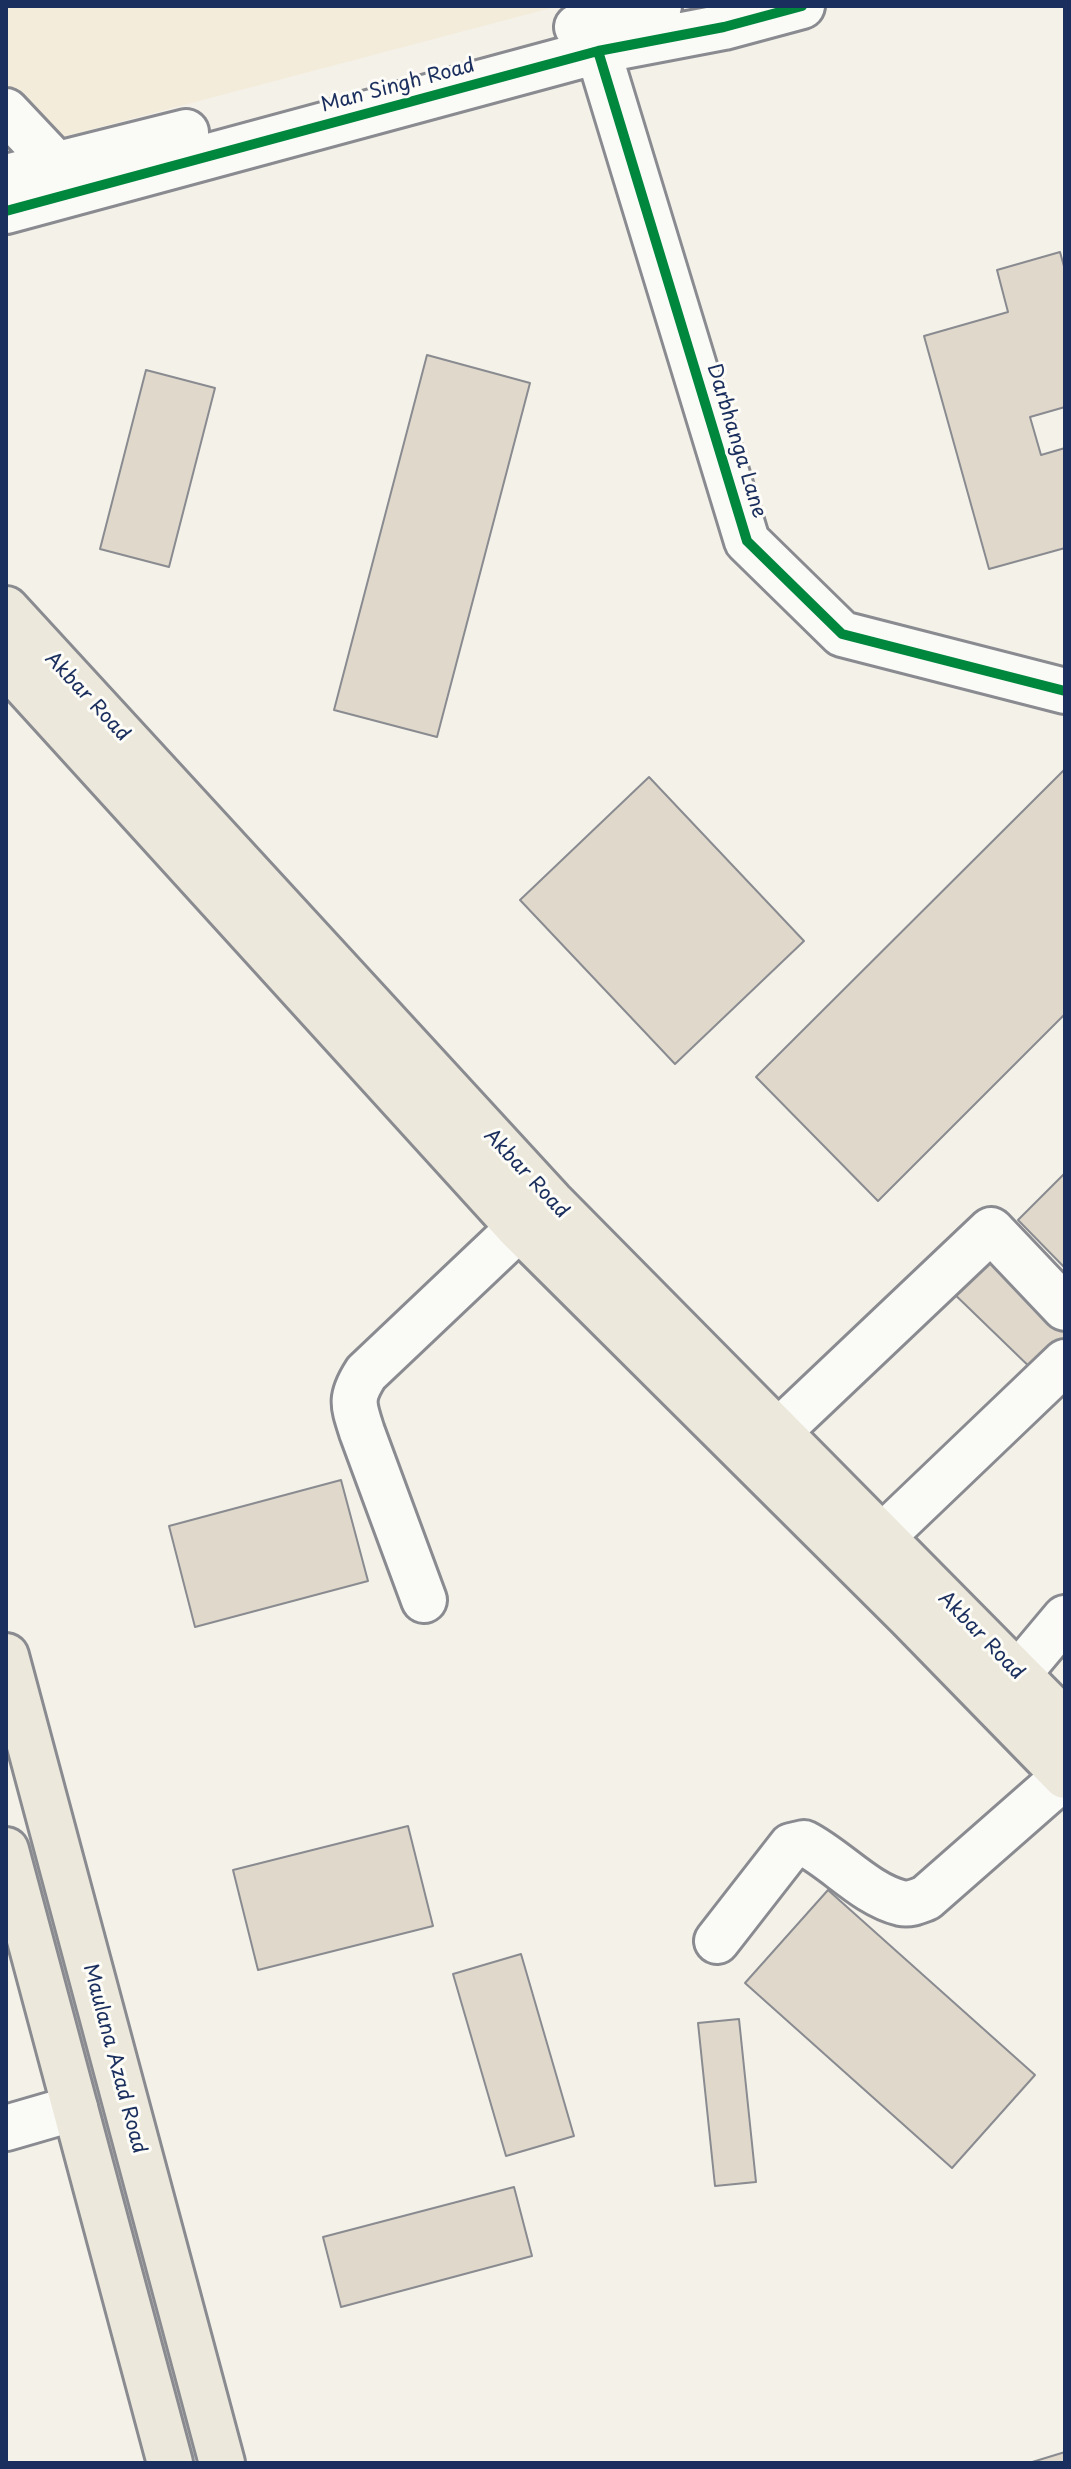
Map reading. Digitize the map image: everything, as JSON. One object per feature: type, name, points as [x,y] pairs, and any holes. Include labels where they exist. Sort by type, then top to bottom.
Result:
[{"type":"main road","name":"Akbar Road","points":[[6,609],[535,1215],[778,1432],[1065,1722]]},
{"type":"main road","name":"Akbar Road","points":[[6,664],[535,1215],[898,1605],[1065,1776]]},
{"type":"main road","name":"Maulana Azad Road","points":[[6,1656],[222,2463]]},
{"type":"main road","points":[[6,1850],[170,2463]]},
{"type":"street","name":"Man Singh Road","points":[[6,211],[69,177],[244,117],[659,6]]},
{"type":"street","name":"Man Singh Road","points":[[6,177],[69,177],[598,51],[724,27],[802,6]]},
{"type":"street","name":"Darbhanga Lane","points":[[598,51],[747,541],[842,634],[1065,691]]},
{"type":"street","points":[[6,111],[69,177]]},
{"type":"street","points":[[424,1600],[362,1432],[355,1408],[355,1390],[366,1373],[535,1215]]},
{"type":"street","points":[[778,1432],[991,1230],[1065,1308]]},
{"type":"street","points":[[883,1536],[1065,1362]]},
{"type":"street","points":[[1018,1674],[1065,1618]]},
{"type":"street","points":[[717,1941],[791,1846],[804,1843],[874,1891],[901,1903],[909,1903],[926,1898],[1065,1776]]},
{"type":"street","points":[[6,2128],[75,2108]]},
{"type":"shaded area","points":[[6,6],[559,6],[6,152]]},
{"type":"building","points":[[1060,252],[1065,270],[1065,407],[1030,417],[1041,455],[1065,448],[1065,548],[989,569],[924,336],[1008,312],[997,270]]},
{"type":"building","points":[[427,355],[530,383],[437,737],[334,710]]},
{"type":"building","points":[[146,370],[215,388],[169,567],[100,549]]},
{"type":"building","points":[[1065,769],[1065,1014],[878,1201],[756,1077]]},
{"type":"building","points":[[649,777],[804,941],[675,1064],[520,900]]},
{"type":"building","points":[[1065,1173],[1065,1268],[1018,1220]]},
{"type":"building","points":[[986,1244],[1065,1320],[1065,1349],[1039,1376],[946,1286]]},
{"type":"building","points":[[341,1480],[368,1581],[195,1627],[169,1526]]},
{"type":"building","points":[[408,1826],[433,1926],[258,1970],[233,1870]]},
{"type":"building","points":[[828,1890],[1035,2075],[952,2168],[745,1983]]},
{"type":"building","points":[[521,1954],[574,2136],[506,2156],[453,1974]]},
{"type":"building","points":[[739,2019],[756,2182],[715,2186],[698,2023]]},
{"type":"building","points":[[514,2187],[532,2256],[341,2307],[323,2237]]},
{"type":"building","points":[[1065,2452],[1065,2463],[1029,2463]]},
{"type":"cycle path","points":[[6,211],[598,51],[724,27],[802,6]]},
{"type":"cycle path","points":[[598,51],[747,541],[842,634],[1065,691]]}]
